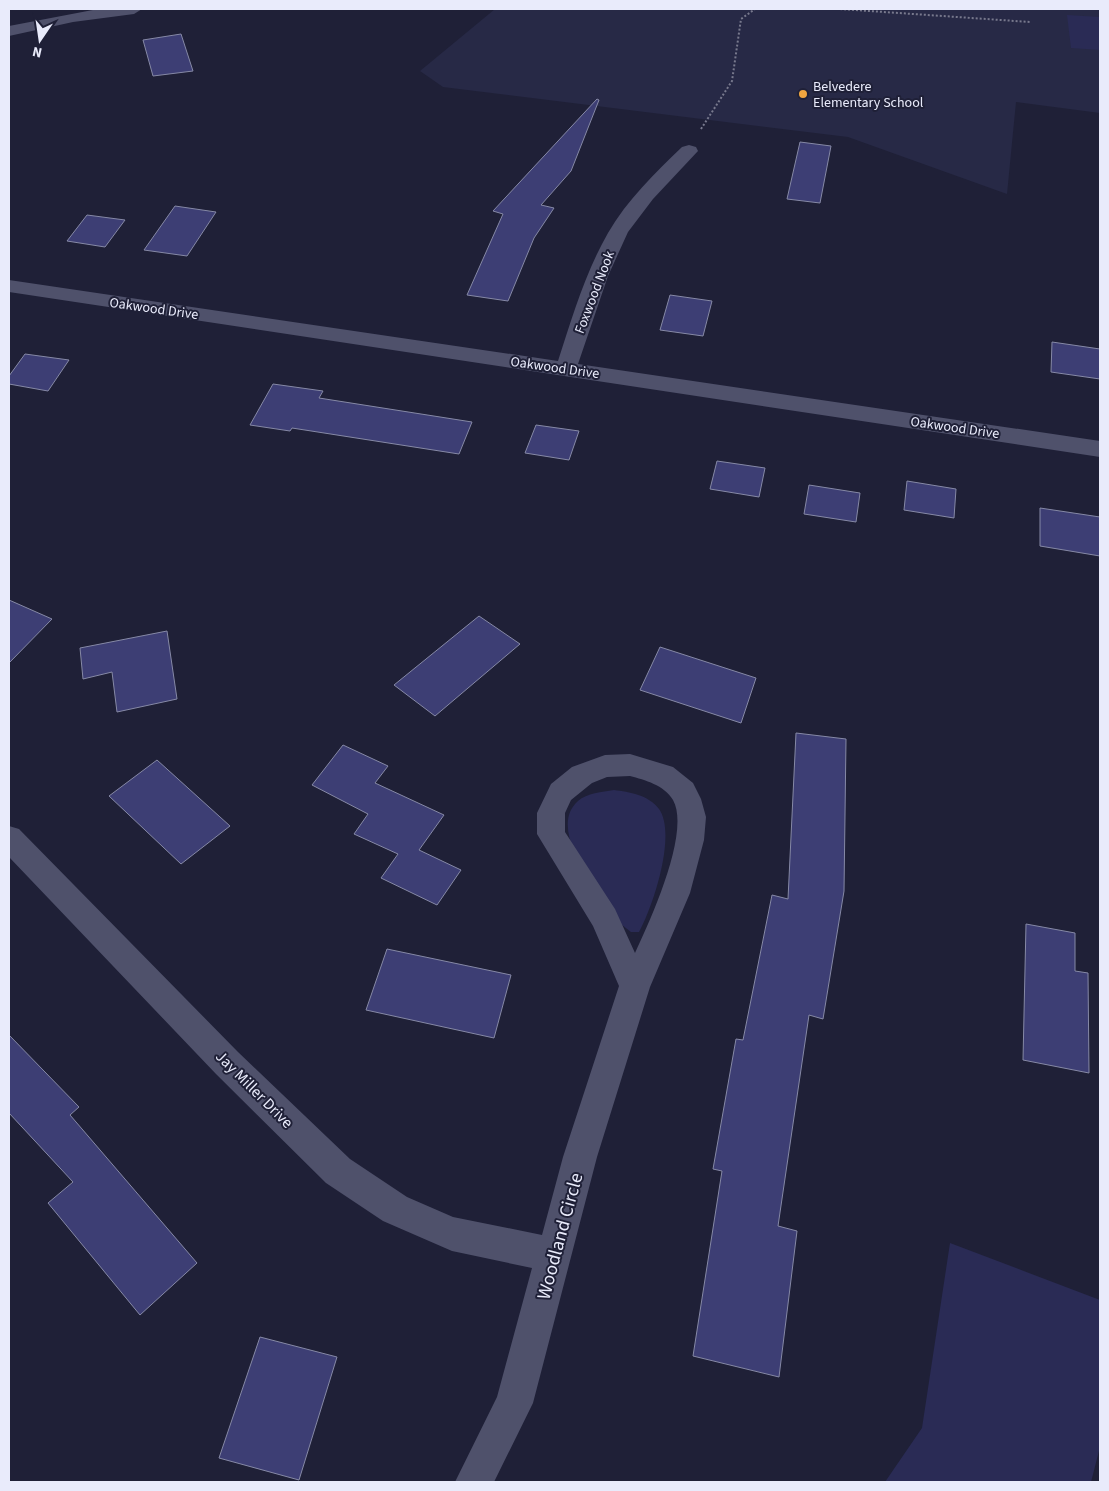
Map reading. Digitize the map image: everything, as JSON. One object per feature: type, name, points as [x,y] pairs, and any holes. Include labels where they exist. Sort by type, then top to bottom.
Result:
[{"type":"street","points":[[9,31],[73,17],[134,9]]},
{"type":"street","name":"Foxwood Nook","points":[[566,369],[597,278],[611,245],[636,207],[659,180],[689,151]]},
{"type":"street","name":"Oakwood Drive","points":[[9,286],[1100,449]]},
{"type":"street","name":"Woodland Circle","points":[[474,1482],[514,1403],[580,1157],[636,986],[670,910],[683,874],[693,819],[687,799],[675,783],[654,770],[630,765],[605,766],[582,775],[561,792],[551,813],[551,834],[604,918],[636,986]]},
{"type":"street","name":"Jay Miller Drive","points":[[9,838],[227,1062],[338,1171],[395,1209],[452,1234],[554,1255]]},
{"type":"path","points":[[702,126],[732,81],[741,19],[755,9]]},
{"type":"path","points":[[840,9],[1026,20],[1030,22]]},
{"type":"shaded area","name":"Belvedere Elementary School","points":[[495,9],[1100,9],[1100,113],[1016,102],[1007,194],[848,137],[443,87],[420,71]]},
{"type":"shaded area","points":[[1067,15],[1100,17],[1100,50],[1071,48]]},
{"type":"shaded area","points":[[614,790],[632,793],[650,800],[659,809],[664,820],[664,852],[661,871],[651,906],[639,932],[631,932],[622,925],[591,882],[572,847],[568,829],[569,814],[578,801],[590,795]]},
{"type":"shaded area","points":[[950,1243],[1100,1300],[1100,1447],[1091,1482],[885,1482],[922,1428]]},
{"type":"building","points":[[181,34],[193,71],[153,76],[143,40]]},
{"type":"building","points":[[597,99],[599,100],[571,171],[541,205],[554,208],[534,238],[508,301],[467,295],[503,214],[493,211]]},
{"type":"building","points":[[800,142],[831,146],[820,203],[787,199]]},
{"type":"building","points":[[175,206],[216,212],[187,256],[144,250]]},
{"type":"building","points":[[87,215],[125,220],[105,247],[67,241]]},
{"type":"building","points":[[670,295],[712,301],[703,336],[660,330]]},
{"type":"building","points":[[1052,342],[1100,349],[1100,379],[1051,372]]},
{"type":"building","points":[[25,354],[69,360],[48,391],[9,384],[9,376]]},
{"type":"building","points":[[273,384],[323,391],[319,398],[472,422],[459,454],[292,428],[290,431],[250,425]]},
{"type":"building","points":[[536,425],[579,431],[569,460],[525,453]]},
{"type":"building","points":[[717,461],[765,468],[759,497],[710,489]]},
{"type":"building","points":[[907,481],[956,489],[954,518],[904,510]]},
{"type":"building","points":[[809,485],[860,493],[856,522],[804,514]]},
{"type":"building","points":[[1040,508],[1100,517],[1100,556],[1040,546]]},
{"type":"building","points":[[9,600],[52,619],[9,663]]},
{"type":"building","points":[[479,616],[520,644],[435,716],[394,685]]},
{"type":"building","points":[[167,631],[177,699],[117,712],[112,672],[83,679],[80,648]]},
{"type":"building","points":[[660,647],[756,678],[741,723],[640,690]]},
{"type":"building","points":[[796,733],[846,739],[844,891],[823,1019],[809,1015],[778,1226],[797,1231],[779,1377],[693,1356],[722,1171],[713,1169],[736,1039],[743,1040],[772,895],[788,899]]},
{"type":"building","points":[[343,745],[388,766],[375,783],[444,815],[419,850],[461,870],[437,905],[381,878],[398,854],[354,834],[368,814],[312,785]]},
{"type":"building","points":[[157,760],[230,826],[181,864],[109,796]]},
{"type":"building","points":[[1026,924],[1075,933],[1075,971],[1088,973],[1089,1073],[1023,1060]]},
{"type":"building","points":[[387,949],[511,975],[494,1038],[366,1010]]},
{"type":"building","points":[[9,1035],[79,1107],[70,1115],[197,1263],[140,1315],[48,1203],[73,1182],[9,1113]]},
{"type":"building","points":[[260,1337],[337,1357],[299,1480],[219,1458]]},
{"type":"place","name":"Belvedere Elementary School","points":[[803,94]]}]
